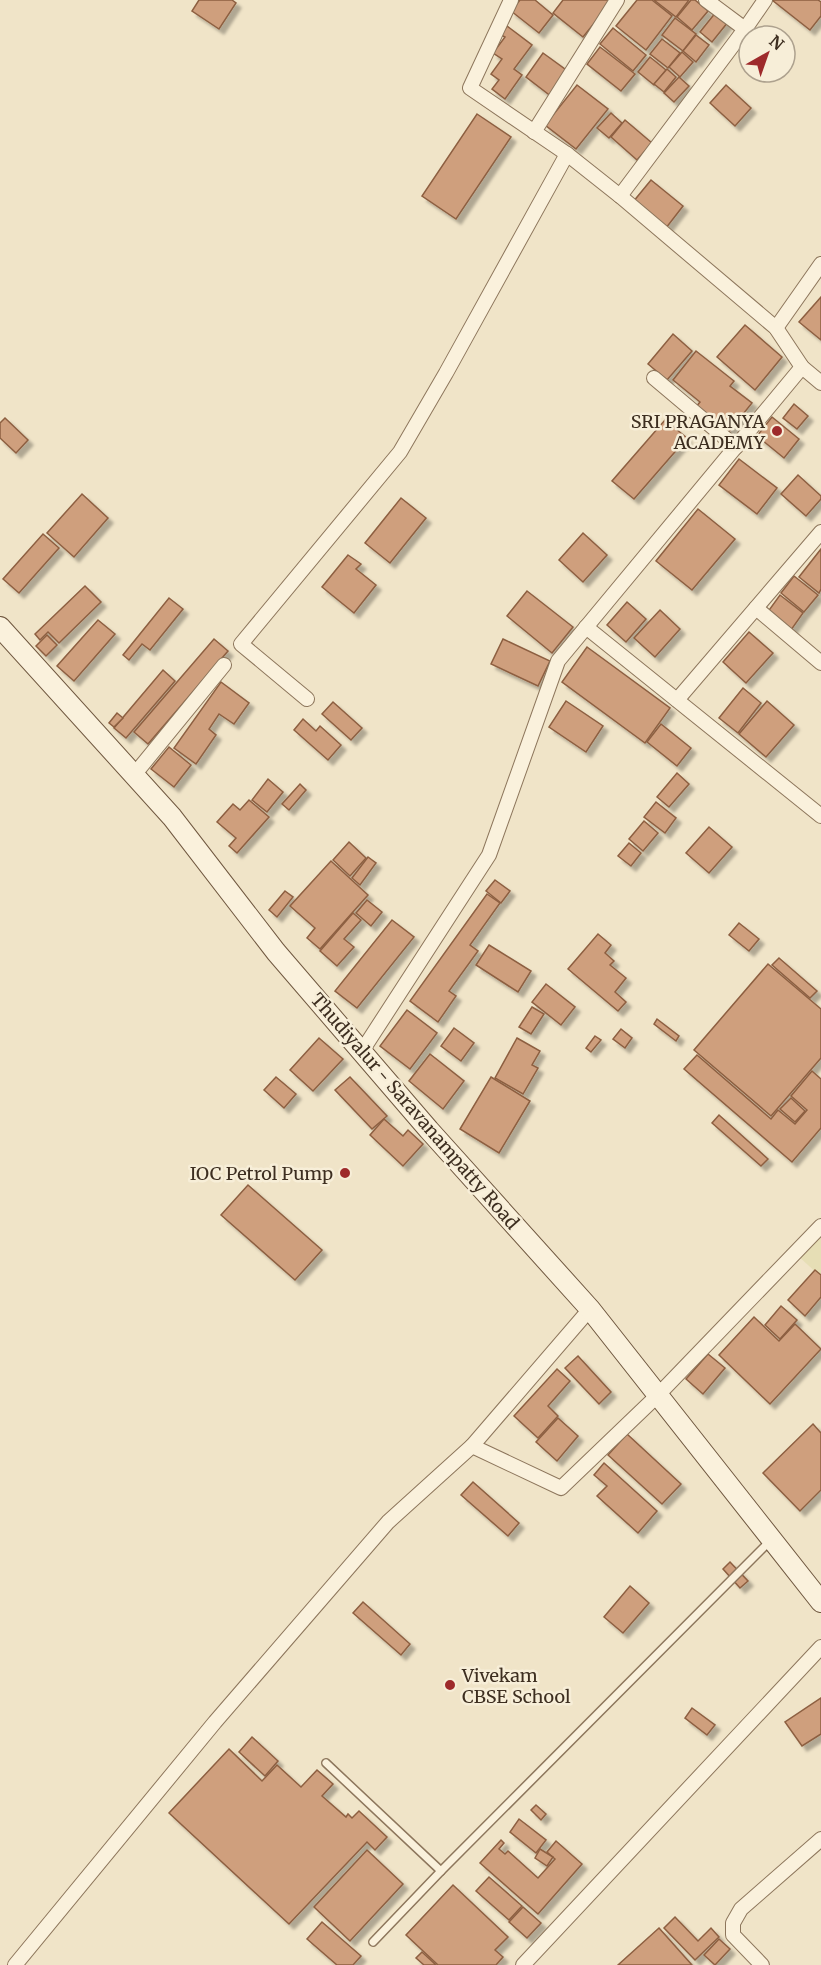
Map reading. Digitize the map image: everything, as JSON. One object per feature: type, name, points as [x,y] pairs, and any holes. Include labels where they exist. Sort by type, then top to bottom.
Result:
[{"type":"main road","name":"Thudiyalur - Saravanampatty Road","points":[[0,627],[172,817],[276,952],[429,1130],[590,1309],[821,1602]]},
{"type":"street","points":[[511,0],[470,88],[567,154],[620,196],[776,328],[802,367],[821,383]]},
{"type":"street","points":[[534,132],[617,0]]},
{"type":"street","points":[[706,0],[738,24]]},
{"type":"street","points":[[748,24],[765,0]]},
{"type":"street","points":[[620,196],[737,40]]},
{"type":"street","points":[[307,699],[241,644],[400,452],[567,154]]},
{"type":"street","points":[[776,328],[821,264]]},
{"type":"street","points":[[362,1051],[489,855],[558,662],[802,367]]},
{"type":"street","points":[[654,378],[736,447]]},
{"type":"street","points":[[677,700],[821,532]]},
{"type":"street","points":[[756,608],[821,663]]},
{"type":"street","points":[[586,627],[821,816]]},
{"type":"street","points":[[134,775],[224,665]]},
{"type":"street","points":[[472,1446],[561,1488],[658,1395],[821,1226]]},
{"type":"street","points":[[15,1965],[214,1722],[388,1522],[472,1446],[590,1309]]},
{"type":"street","points":[[523,1965],[821,1647]]},
{"type":"street","points":[[762,1965],[733,1935],[733,1923],[741,1909],[821,1839]]},
{"type":"lane","points":[[373,1941],[772,1539]]},
{"type":"lane","points":[[326,1763],[441,1871]]},
{"type":"shaded area","points":[[821,1226],[821,1277],[795,1253]]},
{"type":"building","points":[[199,0],[232,0],[236,3],[219,29],[192,11]]},
{"type":"building","points":[[520,0],[535,0],[553,15],[539,33],[511,11]]},
{"type":"building","points":[[563,0],[613,0],[583,37],[553,13]]},
{"type":"building","points":[[637,0],[652,0],[672,16],[646,50],[616,26]]},
{"type":"building","points":[[654,0],[689,0],[676,17]]},
{"type":"building","points":[[691,0],[695,0],[708,11],[692,30],[677,17]]},
{"type":"building","points":[[772,0],[818,0],[821,2],[821,16],[810,30]]},
{"type":"building","points":[[716,12],[728,22],[712,42],[700,32]]},
{"type":"building","points":[[675,18],[696,34],[683,51],[662,35]]},
{"type":"building","points":[[507,26],[532,45],[514,69],[522,75],[505,99],[492,89],[499,80],[491,74],[502,59],[493,53],[505,37],[501,35]]},
{"type":"building","points":[[613,28],[646,55],[633,71],[600,44]]},
{"type":"building","points":[[696,35],[709,45],[696,62],[683,51]]},
{"type":"building","points":[[662,39],[680,53],[668,68],[650,54]]},
{"type":"building","points":[[600,47],[635,74],[621,91],[587,64]]},
{"type":"building","points":[[682,52],[693,62],[680,77],[669,67]]},
{"type":"building","points":[[543,53],[569,72],[552,97],[526,77]]},
{"type":"building","points":[[650,57],[666,70],[654,85],[638,72]]},
{"type":"building","points":[[667,69],[676,77],[664,92],[654,84]]},
{"type":"building","points":[[679,77],[689,86],[674,102],[664,93]]},
{"type":"building","points":[[577,85],[608,109],[576,149],[545,125]]},
{"type":"building","points":[[726,85],[751,108],[735,126],[710,103]]},
{"type":"building","points":[[611,113],[622,123],[609,138],[597,128]]},
{"type":"building","points":[[477,114],[511,137],[456,219],[422,196]]},
{"type":"building","points":[[625,120],[652,143],[637,160],[611,137]]},
{"type":"building","points":[[651,180],[683,206],[666,228],[633,202]]},
{"type":"building","points":[[821,297],[821,340],[799,322]]},
{"type":"building","points":[[745,325],[782,357],[755,390],[717,357]]},
{"type":"building","points":[[673,334],[692,351],[667,380],[648,364]]},
{"type":"building","points":[[696,351],[734,381],[730,386],[752,403],[727,434],[695,408],[700,402],[673,380]]},
{"type":"building","points":[[794,404],[808,416],[797,429],[783,418]]},
{"type":"building","points":[[772,417],[799,439],[784,458],[757,436]]},
{"type":"building","points":[[5,418],[28,440],[16,453],[0,438],[0,423]]},
{"type":"building","points":[[665,420],[687,438],[634,499],[612,481]]},
{"type":"building","points":[[739,459],[777,488],[757,514],[719,485]]},
{"type":"building","points":[[798,475],[821,496],[806,516],[781,494]]},
{"type":"building","points":[[82,494],[108,518],[74,557],[47,533]]},
{"type":"building","points":[[401,498],[426,518],[390,563],[365,543]]},
{"type":"building","points":[[698,509],[735,539],[692,590],[656,561]]},
{"type":"building","points":[[583,533],[607,555],[583,582],[559,560]]},
{"type":"building","points":[[43,534],[59,548],[19,593],[3,579]]},
{"type":"building","points":[[821,549],[821,589],[819,593],[799,577]]},
{"type":"building","points":[[348,555],[361,564],[356,569],[376,585],[354,613],[322,587]]},
{"type":"building","points":[[794,576],[818,595],[804,612],[781,593]]},
{"type":"building","points":[[85,586],[101,602],[59,643],[48,632],[40,640],[35,634]]},
{"type":"building","points":[[527,591],[573,627],[552,653],[507,616]]},
{"type":"building","points":[[780,595],[803,613],[791,630],[767,613]]},
{"type":"building","points":[[169,598],[183,609],[150,650],[142,644],[129,660],[123,655]]},
{"type":"building","points":[[627,602],[646,619],[626,642],[607,625]]},
{"type":"building","points":[[660,610],[680,629],[655,657],[634,638]]},
{"type":"building","points":[[98,620],[115,634],[74,681],[57,666]]},
{"type":"building","points":[[749,632],[773,653],[746,683],[723,662]]},
{"type":"building","points":[[47,635],[57,645],[46,656],[36,646]]},
{"type":"building","points":[[214,639],[228,651],[148,744],[134,732]]},
{"type":"building","points":[[503,639],[550,661],[538,686],[491,664]]},
{"type":"building","points":[[587,647],[670,708],[645,743],[562,682]]},
{"type":"building","points":[[163,670],[175,681],[126,738],[114,728]]},
{"type":"building","points":[[221,682],[249,703],[234,724],[219,714],[209,729],[216,735],[196,764],[174,748]]},
{"type":"building","points":[[743,688],[761,703],[738,733],[719,718]]},
{"type":"building","points":[[566,701],[603,726],[586,752],[549,727]]},
{"type":"building","points":[[767,701],[794,725],[766,757],[739,734]]},
{"type":"building","points":[[333,702],[362,728],[351,740],[322,714]]},
{"type":"building","points":[[117,713],[123,718],[114,727],[109,723]]},
{"type":"building","points":[[303,719],[316,731],[320,726],[341,745],[328,760],[294,730]]},
{"type":"building","points":[[661,724],[691,748],[677,766],[647,742]]},
{"type":"building","points":[[169,747],[191,765],[174,787],[151,769]]},
{"type":"building","points":[[677,773],[689,784],[669,807],[657,797]]},
{"type":"building","points":[[268,779],[283,792],[267,812],[252,800]]},
{"type":"building","points":[[300,784],[306,790],[289,810],[282,804]]},
{"type":"building","points":[[249,800],[269,817],[237,853],[229,846],[236,838],[217,822],[233,804],[240,810]]},
{"type":"building","points":[[656,802],[676,818],[665,833],[644,817]]},
{"type":"building","points":[[644,821],[658,833],[643,851],[629,839]]},
{"type":"building","points":[[709,827],[732,847],[709,873],[686,853]]},
{"type":"building","points":[[349,842],[366,858],[350,876],[333,860]]},
{"type":"building","points":[[629,843],[641,853],[631,866],[618,856]]},
{"type":"building","points":[[368,857],[376,863],[360,885],[352,878]]},
{"type":"building","points":[[331,861],[368,895],[320,949],[307,938],[315,928],[290,906]]},
{"type":"building","points":[[495,880],[510,891],[501,903],[486,891]]},
{"type":"building","points":[[285,891],[293,897],[277,917],[269,910]]},
{"type":"building","points":[[487,894],[500,903],[470,945],[478,951],[449,991],[456,996],[438,1022],[410,1001]]},
{"type":"building","points":[[367,900],[382,912],[371,926],[356,913]]},
{"type":"building","points":[[353,913],[361,920],[344,939],[354,947],[337,966],[320,951]]},
{"type":"building","points":[[392,920],[414,937],[357,1008],[335,991]]},
{"type":"building","points":[[739,923],[759,939],[749,951],[729,935]]},
{"type":"building","points":[[598,934],[611,945],[605,953],[614,961],[610,965],[626,978],[615,992],[626,1002],[618,1011],[568,969]]},
{"type":"building","points":[[489,945],[531,971],[518,992],[476,965]]},
{"type":"building","points":[[779,958],[817,991],[810,998],[772,965]]},
{"type":"building","points":[[768,964],[821,1009],[821,1058],[771,1116],[694,1050]]},
{"type":"building","points":[[546,984],[575,1007],[561,1025],[532,1002]]},
{"type":"building","points":[[532,1007],[544,1014],[531,1034],[519,1027]]},
{"type":"building","points":[[407,1010],[437,1033],[410,1069],[380,1046]]},
{"type":"building","points":[[657,1019],[679,1036],[676,1041],[654,1024]]},
{"type":"building","points":[[454,1028],[474,1043],[461,1061],[441,1046]]},
{"type":"building","points":[[621,1029],[632,1038],[625,1048],[613,1039]]},
{"type":"building","points":[[595,1036],[601,1040],[591,1052],[586,1048]]},
{"type":"building","points":[[319,1038],[343,1059],[313,1091],[290,1070]]},
{"type":"building","points":[[517,1038],[540,1051],[532,1065],[538,1068],[523,1094],[495,1078]]},
{"type":"building","points":[[430,1054],[464,1081],[443,1109],[409,1081]]},
{"type":"building","points":[[697,1055],[771,1119],[778,1110],[795,1124],[807,1110],[791,1096],[812,1071],[821,1079],[821,1128],[792,1162],[684,1069]]},
{"type":"building","points":[[276,1077],[296,1094],[284,1108],[264,1090]]},
{"type":"building","points":[[350,1077],[387,1116],[372,1129],[335,1090]]},
{"type":"building","points":[[491,1077],[530,1101],[499,1153],[460,1129]]},
{"type":"building","points":[[791,1098],[805,1111],[795,1122],[780,1109]]},
{"type":"building","points":[[719,1115],[768,1159],[761,1166],[712,1123]]},
{"type":"building","points":[[384,1119],[403,1136],[408,1130],[423,1144],[403,1166],[370,1135]]},
{"type":"building","points":[[248,1185],[322,1250],[295,1280],[221,1215]]},
{"type":"building","points":[[815,1270],[821,1275],[821,1297],[805,1316],[788,1300]]},
{"type":"building","points":[[781,1306],[797,1320],[780,1339],[765,1325]]},
{"type":"building","points":[[754,1317],[779,1341],[795,1324],[821,1349],[770,1404],[719,1355]]},
{"type":"building","points":[[708,1354],[725,1368],[703,1394],[686,1379]]},
{"type":"building","points":[[578,1356],[611,1392],[599,1404],[565,1368]]},
{"type":"building","points":[[557,1369],[570,1381],[548,1406],[558,1416],[538,1438],[514,1416]]},
{"type":"building","points":[[558,1418],[578,1436],[557,1461],[536,1442]]},
{"type":"building","points":[[813,1424],[821,1433],[821,1490],[800,1511],[763,1473]]},
{"type":"building","points":[[627,1434],[681,1484],[662,1504],[608,1455]]},
{"type":"building","points":[[604,1463],[657,1511],[638,1533],[597,1496],[607,1486],[594,1475]]},
{"type":"building","points":[[473,1482],[519,1523],[508,1536],[461,1495]]},
{"type":"building","points":[[730,1562],[748,1581],[740,1588],[723,1569]]},
{"type":"building","points":[[630,1586],[649,1603],[623,1633],[604,1617]]},
{"type":"building","points":[[363,1602],[410,1644],[401,1655],[353,1613]]},
{"type":"building","points":[[821,1698],[821,1734],[802,1746],[785,1722]]},
{"type":"building","points":[[692,1708],[715,1725],[707,1735],[685,1718]]},
{"type":"building","points":[[252,1737],[278,1761],[265,1776],[239,1752]]},
{"type":"building","points":[[229,1749],[262,1781],[277,1765],[301,1787],[317,1770],[333,1784],[322,1796],[346,1817],[348,1814],[352,1818],[359,1811],[387,1837],[375,1850],[367,1842],[289,1924],[169,1813]]},
{"type":"building","points":[[536,1805],[546,1814],[541,1820],[531,1810]]},
{"type":"building","points":[[519,1819],[546,1840],[536,1853],[510,1832]]},
{"type":"building","points":[[501,1840],[504,1843],[499,1849],[505,1854],[508,1851],[538,1878],[555,1859],[547,1852],[556,1841],[582,1864],[538,1914],[480,1863]]},
{"type":"building","points":[[540,1849],[553,1857],[547,1866],[535,1858]]},
{"type":"building","points":[[367,1850],[403,1884],[350,1941],[314,1907]]},
{"type":"building","points":[[489,1877],[522,1906],[509,1920],[476,1891]]},
{"type":"building","points":[[453,1885],[508,1937],[495,1950],[503,1957],[496,1965],[438,1965],[406,1935]]},
{"type":"building","points":[[523,1907],[541,1923],[527,1938],[509,1922]]},
{"type":"building","points":[[675,1917],[698,1941],[711,1928],[719,1937],[695,1960],[664,1928]]},
{"type":"building","points":[[322,1922],[361,1956],[353,1965],[337,1965],[307,1939]]},
{"type":"building","points":[[659,1928],[692,1965],[618,1965]]},
{"type":"building","points":[[719,1939],[730,1949],[715,1965],[704,1955]]},
{"type":"building","points":[[422,1952],[436,1965],[424,1965],[416,1958]]},
{"type":"place","name":"SRI PRAGANYA ACADEMY","points":[[777,431]]},
{"type":"place","name":"IOC Petrol Pump","points":[[345,1173]]},
{"type":"place","name":"Vivekam CBSE School","points":[[450,1685]]}]
